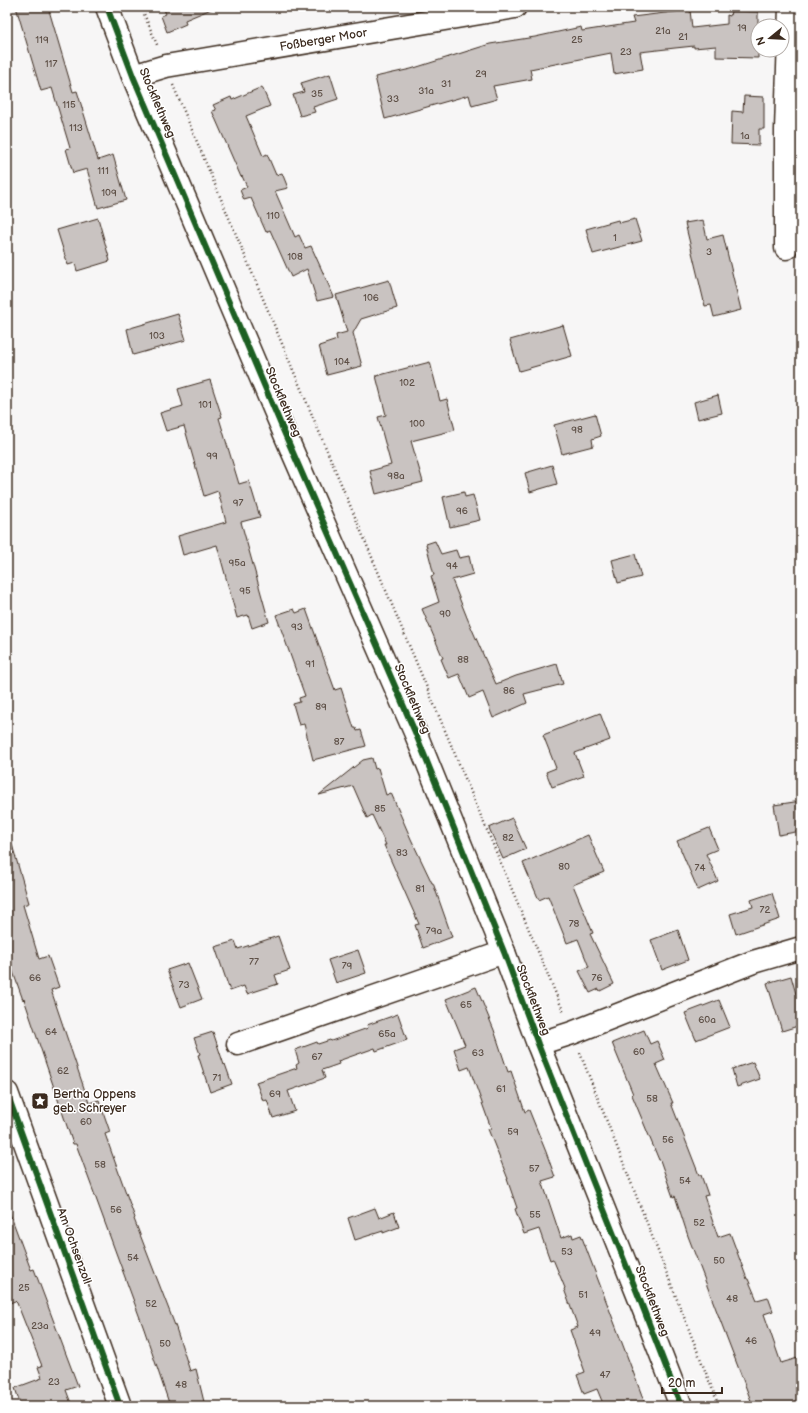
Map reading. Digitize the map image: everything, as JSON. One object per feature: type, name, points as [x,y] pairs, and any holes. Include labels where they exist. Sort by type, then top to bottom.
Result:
[{"type":"street","name":"Stockflethweg","points":[[107,7],[133,76],[284,432],[415,732],[504,952],[538,1044],[681,1406]]},
{"type":"street","points":[[786,248],[786,130],[790,7]]},
{"type":"street","name":"Foßberger Moor","points":[[133,76],[166,66],[510,8]]},
{"type":"street","name":"Stockflethweg","points":[[538,1044],[572,1033],[753,962],[801,948]]},
{"type":"street","name":"Stockflethweg","points":[[238,1044],[504,952]]},
{"type":"street","name":"Am Ochsenzoll","points":[[7,1093],[120,1406]]},
{"type":"path","points":[[141,7],[572,1033],[719,1406]]},
{"type":"building","points":[[16,7],[48,7],[73,92],[77,91],[98,160],[113,155],[126,200],[98,208],[87,169],[73,173],[66,149],[70,148],[52,88],[41,91]]},
{"type":"building","points":[[163,7],[216,7],[185,20],[186,24],[167,32],[161,16],[166,14]]},
{"type":"building","points":[[690,10],[692,28],[727,24],[727,15],[730,16],[731,11],[758,12],[758,18],[750,18],[750,58],[716,57],[716,46],[694,48],[694,46],[640,52],[643,69],[614,74],[611,53],[530,69],[532,79],[493,86],[497,99],[472,106],[469,95],[385,119],[375,77],[411,69],[490,44],[535,37],[581,27],[582,31],[634,23],[632,17]]},
{"type":"building","points":[[330,74],[338,99],[313,107],[315,112],[300,116],[293,95],[304,92],[301,83]]},
{"type":"building","points":[[262,87],[270,106],[246,116],[263,156],[267,154],[276,175],[282,173],[288,188],[275,191],[295,237],[299,235],[305,248],[311,246],[334,297],[317,301],[307,269],[291,277],[270,230],[266,232],[251,198],[244,200],[240,190],[247,187],[242,176],[241,177],[212,111],[216,110],[213,105],[231,97],[232,100]]},
{"type":"building","points":[[744,96],[764,97],[764,129],[759,129],[759,145],[731,144],[732,111],[743,112]]},
{"type":"building","points":[[98,218],[110,261],[77,271],[75,263],[68,265],[57,230]]},
{"type":"building","points":[[635,219],[642,241],[593,254],[586,229],[618,220],[619,223]]},
{"type":"building","points":[[703,220],[707,239],[723,235],[741,310],[714,317],[711,305],[705,306],[685,223]]},
{"type":"building","points":[[389,280],[397,308],[361,319],[353,333],[362,366],[327,375],[319,346],[337,340],[336,335],[347,332],[336,295]]},
{"type":"building","points":[[178,314],[186,340],[133,355],[127,329]]},
{"type":"building","points":[[563,325],[572,356],[519,371],[510,340]]},
{"type":"building","points":[[430,362],[440,401],[447,399],[455,430],[411,441],[423,482],[376,494],[370,471],[391,465],[378,417],[386,415],[376,376]]},
{"type":"building","points":[[210,380],[222,417],[219,418],[239,484],[249,481],[260,517],[241,522],[269,622],[252,628],[248,615],[237,618],[217,545],[183,555],[178,536],[226,522],[218,491],[204,496],[184,426],[166,431],[160,413],[183,406],[178,389]]},
{"type":"building","points":[[718,395],[722,413],[698,419],[694,402]]},
{"type":"building","points":[[595,414],[601,436],[592,439],[593,446],[562,454],[554,425]]},
{"type":"building","points":[[552,465],[557,484],[530,492],[525,473]]},
{"type":"building","points":[[464,492],[465,497],[473,495],[480,520],[450,527],[443,497]]},
{"type":"building","points":[[435,541],[441,554],[456,550],[459,558],[469,556],[473,574],[452,580],[496,684],[516,676],[557,664],[563,684],[524,694],[527,703],[493,718],[483,692],[469,698],[459,674],[449,678],[441,659],[443,658],[422,609],[439,602],[431,576],[434,575],[426,544]]},
{"type":"building","points":[[635,554],[641,577],[618,583],[612,560]]},
{"type":"building","points":[[294,609],[296,613],[306,609],[335,690],[341,688],[354,728],[356,728],[357,731],[361,730],[366,746],[313,760],[304,724],[299,725],[293,704],[300,702],[299,698],[305,696],[276,615]]},
{"type":"building","points":[[600,713],[610,740],[575,753],[584,776],[552,787],[546,772],[556,768],[543,735]]},
{"type":"building","points":[[372,758],[375,769],[378,768],[386,795],[391,793],[411,839],[433,883],[452,937],[423,948],[415,925],[419,924],[384,845],[386,845],[372,815],[367,818],[353,786],[319,795],[363,760]]},
{"type":"building","points":[[801,801],[801,831],[779,835],[774,805]]},
{"type":"building","points":[[512,818],[526,849],[503,859],[489,828]]},
{"type":"building","points":[[709,828],[718,849],[706,854],[718,881],[698,890],[677,841]]},
{"type":"building","points":[[588,835],[604,872],[573,885],[593,933],[590,934],[614,984],[600,991],[599,989],[590,993],[579,971],[589,967],[578,939],[567,943],[548,896],[539,900],[523,863]]},
{"type":"building","points":[[11,841],[29,903],[23,905],[39,959],[48,956],[59,987],[51,990],[89,1103],[99,1100],[110,1132],[105,1134],[135,1218],[134,1219],[176,1328],[190,1371],[196,1369],[205,1406],[170,1406],[144,1329],[76,1144],[73,1144],[24,999],[23,1000],[7,955],[7,842]]},
{"type":"building","points":[[772,893],[780,919],[736,934],[730,914],[753,907],[751,900]]},
{"type":"building","points":[[678,930],[688,960],[662,970],[651,940]]},
{"type":"building","points":[[278,936],[290,970],[275,975],[278,984],[247,994],[244,986],[230,991],[215,947],[235,941],[238,949]]},
{"type":"building","points":[[358,950],[366,973],[336,983],[328,960]]},
{"type":"building","points":[[188,963],[202,999],[181,1007],[167,970]]},
{"type":"building","points":[[791,976],[796,994],[801,992],[801,1025],[782,1031],[767,983]]},
{"type":"building","points":[[476,987],[494,1030],[508,1072],[511,1071],[525,1112],[529,1110],[555,1177],[542,1181],[561,1238],[572,1234],[573,1238],[581,1235],[646,1406],[604,1406],[597,1389],[584,1394],[577,1375],[585,1372],[570,1330],[578,1327],[564,1289],[565,1288],[553,1259],[550,1260],[539,1229],[524,1234],[515,1209],[517,1208],[508,1179],[488,1129],[491,1128],[469,1067],[461,1070],[454,1049],[465,1045],[446,999]]},
{"type":"building","points":[[719,1000],[730,1027],[696,1040],[685,1013]]},
{"type":"building","points":[[398,1014],[407,1040],[376,1051],[375,1048],[338,1061],[339,1064],[322,1070],[325,1078],[288,1091],[295,1111],[273,1118],[267,1100],[263,1101],[256,1082],[297,1068],[296,1065],[299,1063],[295,1050],[317,1042],[318,1044],[331,1041],[368,1028],[367,1025]]},
{"type":"building","points":[[644,1030],[650,1044],[657,1041],[665,1060],[656,1064],[673,1103],[671,1103],[699,1175],[701,1175],[708,1195],[704,1196],[718,1237],[730,1233],[747,1279],[757,1300],[768,1297],[773,1311],[764,1314],[781,1363],[801,1357],[801,1406],[753,1406],[688,1236],[675,1196],[673,1197],[660,1160],[632,1095],[633,1094],[612,1043]]},
{"type":"building","points":[[213,1032],[232,1084],[210,1092],[198,1055],[200,1054],[194,1038]]},
{"type":"building","points":[[753,1062],[760,1079],[737,1087],[732,1069]]},
{"type":"building","points":[[375,1208],[379,1218],[394,1212],[399,1227],[383,1233],[383,1231],[355,1240],[348,1218]]},
{"type":"building","points":[[9,1211],[31,1270],[34,1269],[78,1386],[66,1390],[72,1406],[21,1406],[15,1388],[42,1378],[38,1367],[42,1366],[17,1303],[15,1301],[7,1304],[7,1212]]},
{"type":"cycle path","points":[[107,7],[133,76],[284,432],[415,732],[504,952],[538,1044],[681,1406]]},
{"type":"cycle path","points":[[7,1093],[120,1406]]},
{"type":"place","name":"Bertha Oppens geb. Schreyer","points":[[40,1101]]}]
